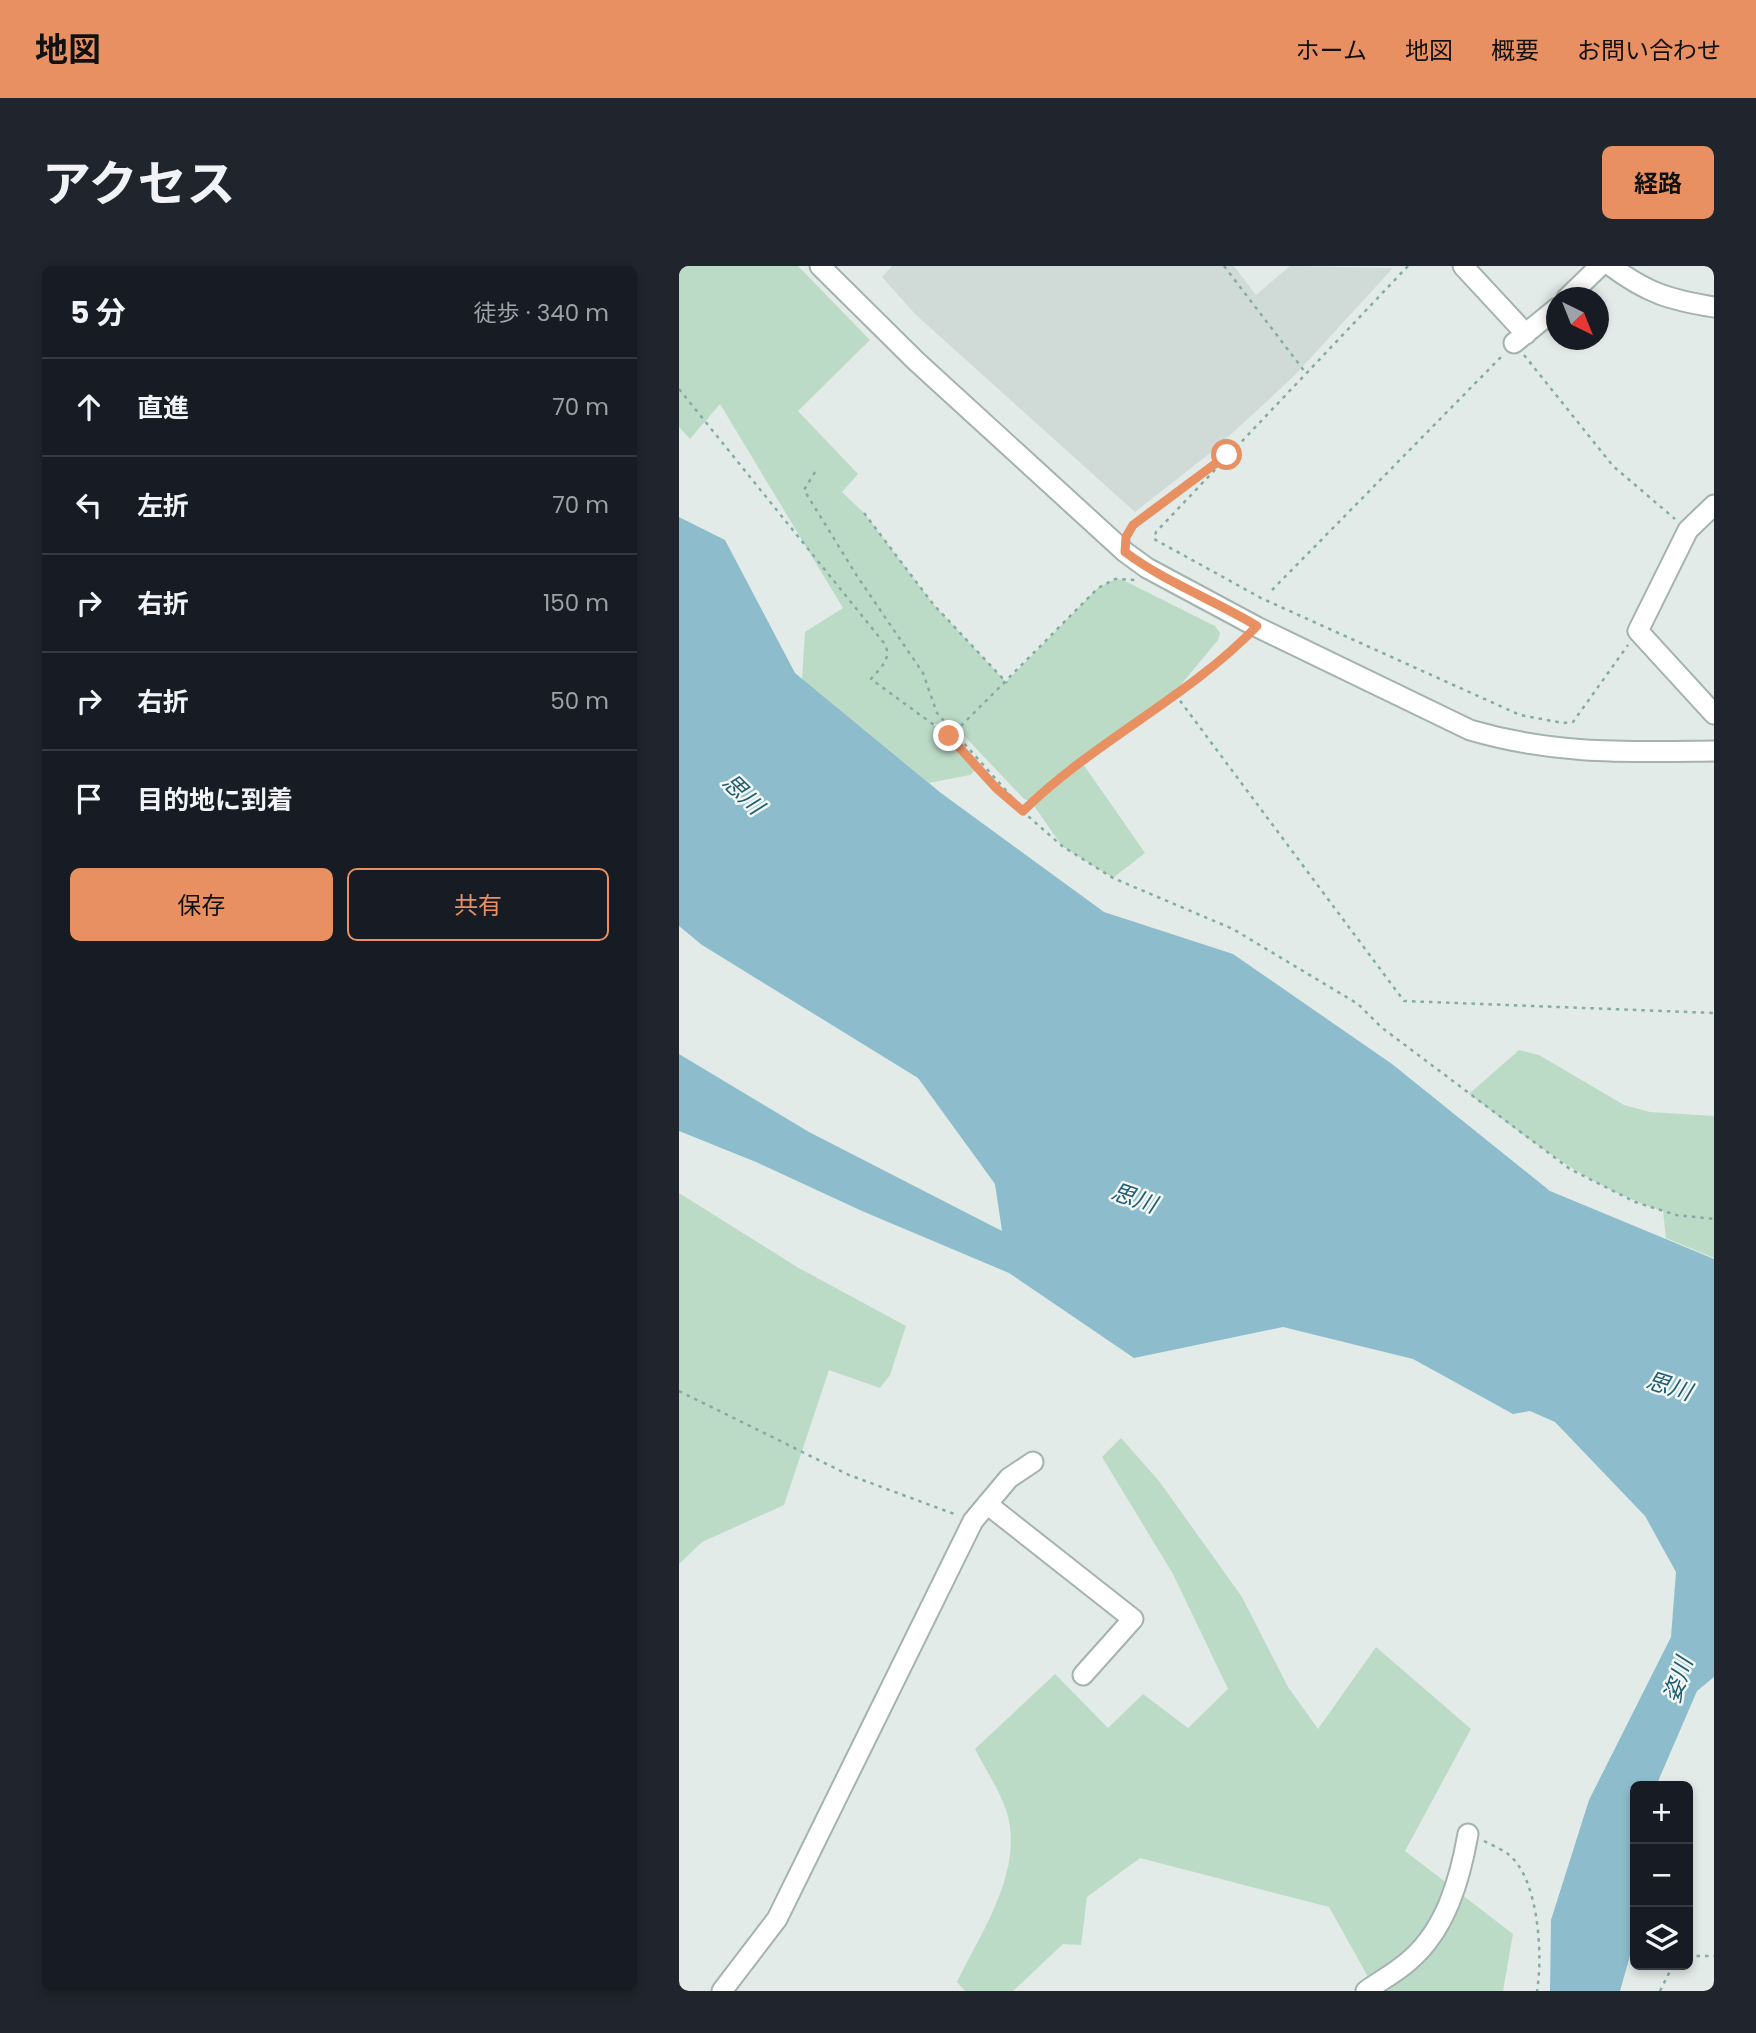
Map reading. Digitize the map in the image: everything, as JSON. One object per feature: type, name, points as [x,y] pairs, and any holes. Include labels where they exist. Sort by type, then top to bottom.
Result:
[{"type":"street","points":[[820,266],[916,361],[1125,552],[1147,568],[1257,626],[1470,730],[1506,740],[1586,752],[1714,751]]},
{"type":"street","points":[[1463,266],[1520,339],[1546,317]]},
{"type":"street","points":[[1578,287],[1600,266]]},
{"type":"street","points":[[1611,266],[1641,289],[1683,302],[1714,307]]},
{"type":"street","points":[[1714,505],[1688,530],[1638,631],[1714,713]]},
{"type":"street","points":[[722,1991],[777,1919],[973,1521],[1009,1478],[1033,1462]]},
{"type":"street","points":[[987,1504],[1133,1619],[1083,1675]]},
{"type":"street","points":[[1366,1991],[1411,1959],[1433,1932],[1452,1896],[1468,1834]]},
{"type":"path","points":[[1224,266],[1305,373]]},
{"type":"path","points":[[1408,266],[1156,531],[1154,539],[1261,598],[1520,715],[1563,723],[1573,722],[1638,631]]},
{"type":"path","points":[[1272,590],[1520,339],[1613,466],[1688,530]]},
{"type":"path","points":[[679,389],[884,643],[888,650],[888,659],[871,679],[949,736],[996,788],[1062,846],[1114,878],[1233,929],[1358,1004],[1381,1027],[1570,1169],[1635,1202],[1676,1215],[1714,1219]]},
{"type":"path","points":[[1125,552],[1126,537],[1133,525],[1227,455]]},
{"type":"path","points":[[815,472],[804,490],[857,576],[923,673],[937,713],[1006,788],[1023,811]]},
{"type":"path","points":[[864,513],[933,604],[1007,682]]},
{"type":"path","points":[[955,732],[1098,588],[1115,579],[1145,580]]},
{"type":"path","points":[[1023,811],[1081,761],[1202,676],[1257,626]]},
{"type":"path","points":[[1174,694],[1404,1001],[1714,1013]]},
{"type":"path","points":[[679,1391],[849,1475],[973,1521]]},
{"type":"path","points":[[1468,1834],[1510,1855],[1525,1878],[1540,1943],[1541,1970],[1537,1991]]},
{"type":"path","points":[[1693,1956],[1714,1956]]},
{"type":"path","points":[[1660,1991],[1670,1970]]},
{"type":"shaded area","points":[[892,266],[1234,266],[1256,295],[1290,266],[1393,268],[1293,377],[1214,450],[1135,512],[915,314],[882,277]]},
{"type":"green space","points":[[679,266],[798,266],[870,340],[798,411],[858,474],[842,492],[864,513],[933,604],[1006,682],[1098,588],[1115,579],[1123,580],[1215,626],[1220,633],[1218,640],[1174,693],[1081,761],[1145,853],[1113,878],[1062,846],[1032,803],[1023,798],[952,723],[933,724],[977,768],[970,775],[929,783],[802,679],[805,632],[843,608],[720,404],[690,439],[679,427]]},
{"type":"green space","points":[[1519,1050],[1539,1055],[1624,1105],[1650,1112],[1714,1116],[1714,1258],[1666,1238],[1663,1211],[1585,1176],[1537,1145],[1469,1094]]},
{"type":"green space","points":[[679,1193],[797,1267],[906,1326],[890,1375],[880,1388],[829,1370],[784,1505],[702,1542],[679,1564]]},
{"type":"green space","points":[[1121,1438],[1159,1481],[1242,1597],[1288,1687],[1318,1729],[1376,1647],[1471,1729],[1405,1851],[1513,1934],[1503,1991],[1376,1991],[1329,1907],[1140,1858],[1087,1897],[1081,1945],[1063,1944],[1013,1991],[965,1991],[957,1982],[996,1904],[1009,1863],[1011,1842],[1009,1821],[1003,1802],[975,1749],[1055,1674],[1108,1728],[1143,1694],[1188,1728],[1228,1689],[1173,1574],[1102,1457]]},
{"type":"water","points":[[679,517],[725,540],[795,673],[941,793],[1104,912],[1233,954],[1392,1064],[1550,1191],[1714,1259],[1714,1677],[1697,1691],[1658,1781],[1630,1781],[1630,1956],[1620,1991],[1550,1991],[1551,1920],[1589,1800],[1671,1637],[1676,1572],[1645,1516],[1555,1422],[1530,1411],[1513,1414],[1413,1359],[1283,1327],[1134,1358],[1009,1273],[679,1131],[679,1054],[809,1132],[1002,1231],[995,1184],[918,1078],[702,945],[679,926]]},
{"type":"route","points":[[949,736],[996,788],[1023,811],[1081,761],[1202,676],[1241,643],[1257,626],[1147,568],[1125,552],[1126,537],[1133,525],[1227,455]]},
{"type":"water label","name":"思川","points":[[743,794]]},
{"type":"water label","name":"思川","points":[[1134,1198]]},
{"type":"water label","name":"思川","points":[[1669,1386]]},
{"type":"water label","name":"姿川","points":[[1678,1680]]}]
